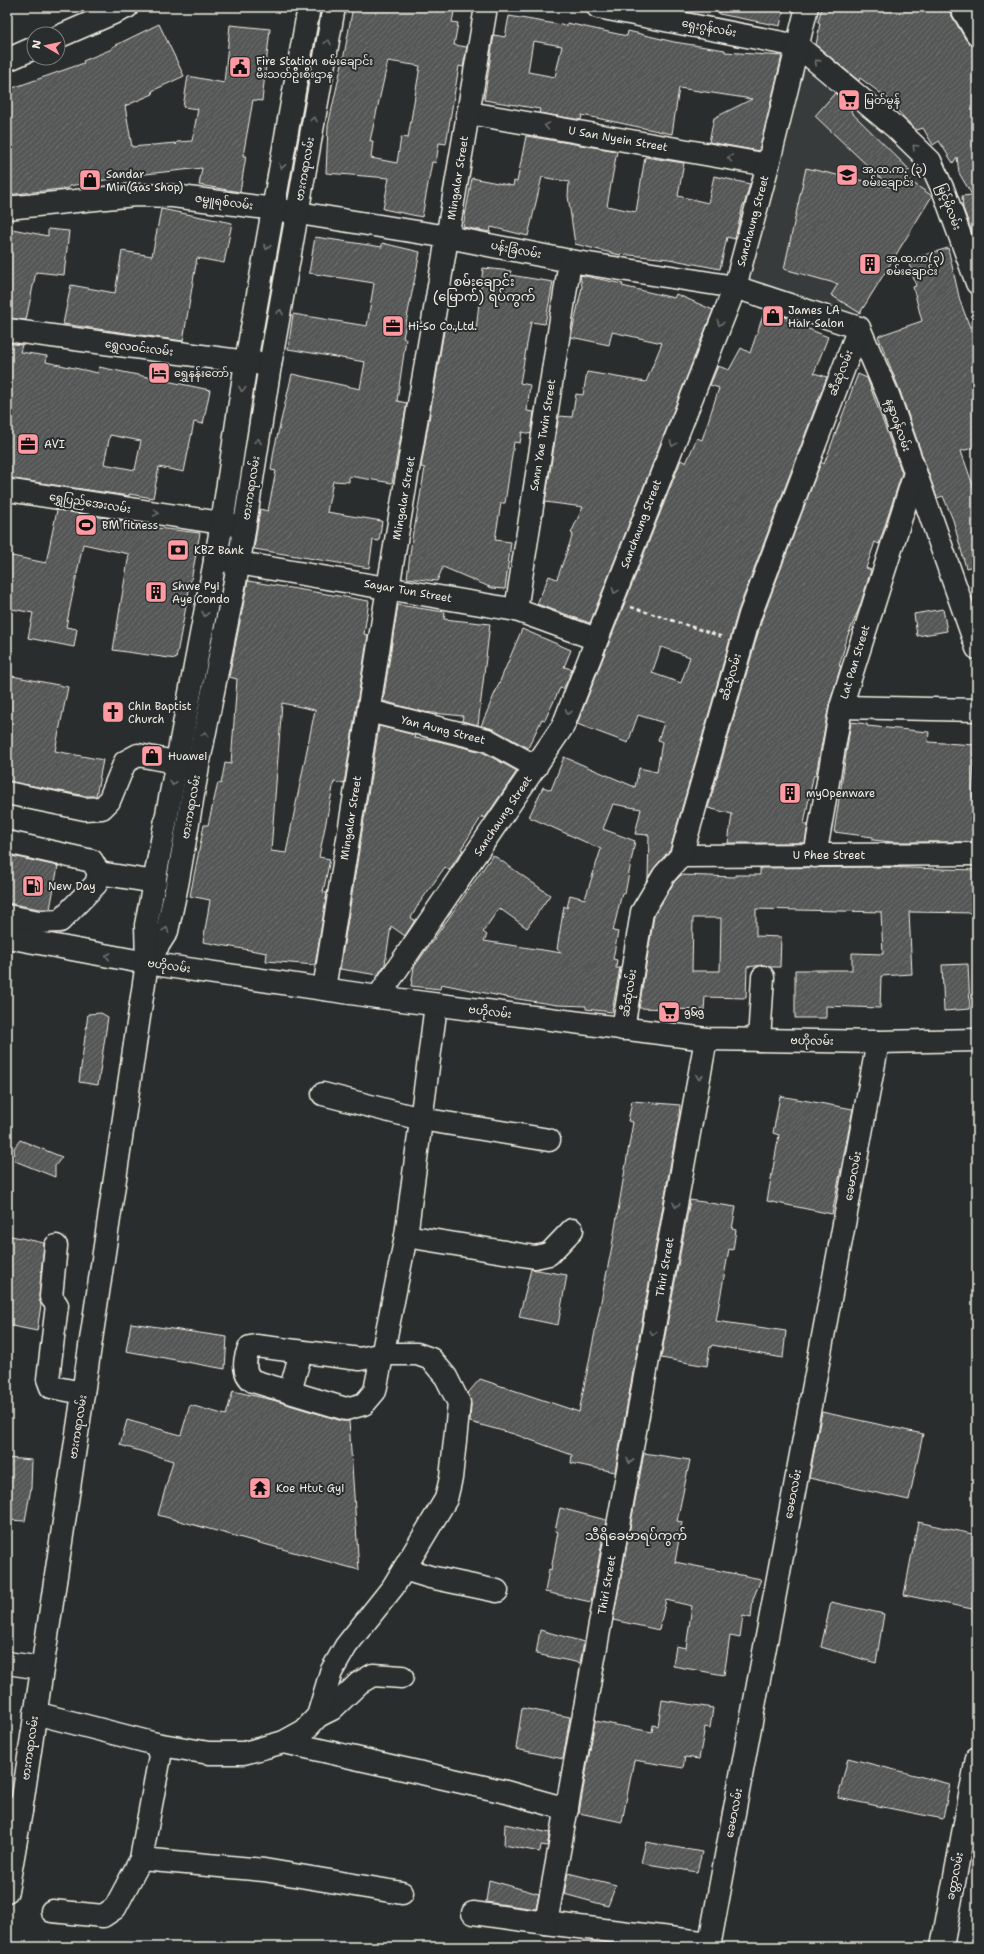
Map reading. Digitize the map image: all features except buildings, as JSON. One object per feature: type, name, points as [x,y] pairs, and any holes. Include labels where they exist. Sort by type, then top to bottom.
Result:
[{"type":"street","points":[[66,34],[127,7]]},
{"type":"street","name":"ဗားကရာလမ်း","points":[[147,963],[167,931],[177,885],[188,764],[215,559],[222,524],[246,362],[309,7]]},
{"type":"street","name":"ဗားကရာလမ်း","points":[[7,1891],[14,1810],[35,1713],[147,963],[146,926],[155,882],[188,764],[238,562],[270,365],[334,7]]},
{"type":"street","name":"Mingalar Street","points":[[324,989],[388,588],[486,7]]},
{"type":"street","name":"ရှေးဂွန်လမ်း","points":[[598,7],[798,46]]},
{"type":"street","name":"Sanchaung Street","points":[[378,997],[563,726],[611,600],[735,287],[768,165],[807,7]]},
{"type":"street","points":[[961,7],[977,34]]},
{"type":"street","name":"မြင့်မိုလမ်း","points":[[798,46],[896,128],[930,161],[944,192],[977,283]]},
{"type":"street","points":[[7,60],[26,52]]},
{"type":"street","points":[[298,72],[322,76]]},
{"type":"street","name":"U San Nyein Street","points":[[468,113],[768,165]]},
{"type":"street","name":"ဇမ္ဗူရစ်လမ်း","points":[[7,208],[135,194],[173,196],[298,213]]},
{"type":"street","name":"ပန်းခြံလမ်း","points":[[298,213],[448,237],[570,261],[735,287]]},
{"type":"street","name":"Sann Yae Twin Street","points":[[516,610],[570,261]]},
{"type":"street","points":[[735,287],[858,328]]},
{"type":"street","name":"နန္ဒာ၀န်လမ်း","points":[[858,328],[888,395],[977,648]]},
{"type":"street","name":"ဆီဆုံလမ်း","points":[[623,1029],[642,912],[664,875],[681,856],[741,642],[858,328]]},
{"type":"street","name":"ရွှေလဝင်းလမ်း","points":[[7,330],[270,365]]},
{"type":"street","name":"Lat Pan Street","points":[[815,856],[841,707],[915,473]]},
{"type":"street","name":"ရွှေပြည်အေးလမ်း","points":[[7,490],[222,524],[245,526]]},
{"type":"street","name":"Sayar Tun Street","points":[[215,559],[516,610],[596,639]]},
{"type":"street","points":[[841,707],[977,710]]},
{"type":"street","name":"Yan Aung Street","points":[[369,711],[487,740],[536,767]]},
{"type":"street","points":[[7,793],[85,809],[102,808],[109,801],[125,762],[138,755],[188,764]]},
{"type":"street","points":[[7,842],[92,861],[99,873],[96,884],[60,921],[39,922],[7,916]]},
{"type":"street","name":"U Phee Street","points":[[681,856],[977,854]]},
{"type":"street","points":[[99,873],[155,882]]},
{"type":"street","name":"ဗဟိုလမ်း","points":[[7,937],[147,963],[378,997],[706,1039],[878,1042],[977,1040]]},
{"type":"street","points":[[759,1040],[763,977]]},
{"type":"street","points":[[318,1716],[331,1672],[346,1646],[393,1587],[446,1499],[451,1478],[459,1403],[446,1377],[431,1360],[417,1354],[383,1354],[360,1359],[256,1346],[250,1347],[247,1352],[245,1371],[247,1377],[253,1381],[346,1409],[364,1404],[375,1392],[383,1354],[406,1236],[436,1005]]},
{"type":"street","name":"Thiri Street","points":[[546,1923],[706,1039]]},
{"type":"street","name":"ခေမာလမ်း","points":[[709,1945],[878,1042]]},
{"type":"street","points":[[323,1094],[421,1119],[549,1140]]},
{"type":"street","points":[[406,1236],[535,1257],[549,1254],[572,1230]]},
{"type":"street","points":[[56,1246],[51,1297],[56,1304],[48,1379],[51,1387],[83,1393]]},
{"type":"street","points":[[290,1392],[301,1352]]},
{"type":"street","points":[[404,1569],[430,1577],[497,1591]]},
{"type":"street","points":[[7,1663],[42,1668]]},
{"type":"street","points":[[35,1713],[156,1744],[209,1754],[244,1753],[284,1742],[304,1731],[318,1716],[332,1709],[358,1683],[373,1675],[402,1677]]},
{"type":"street","points":[[284,1742],[498,1790],[567,1808]]},
{"type":"street","points":[[52,1911],[103,1916],[115,1908],[141,1859],[160,1756],[156,1744]]},
{"type":"street","name":"ခတ္တာလမ်း","points":[[942,1947],[977,1758]]},
{"type":"street","points":[[141,1859],[264,1870],[402,1893]]},
{"type":"street","points":[[473,1913],[709,1945]]},
{"type":"path","points":[[611,600],[741,642]]},
{"type":"shaded area","name":"အ.ထ.က. (၃) စမ်းချောင်း","points":[[797,58],[919,161],[936,190],[854,319],[740,281]]},
{"type":"place","name":"Fire Station စမ်းချောင်း မီးသတ်ဦးစီးဌာန","points":[[240,67]]},
{"type":"place","name":"မြတ်မွန်","points":[[849,100]]},
{"type":"place","name":"အ.ထ.က. (၃) စမ်းချောင်း","points":[[847,175]]},
{"type":"place","name":"Sandar Min(Gas Shop)","points":[[90,180]]},
{"type":"place","name":"အ.ထ.က(၃) စမ်းချောင်း","points":[[870,264]]},
{"type":"place","name":"James LA Hair Salon","points":[[773,316]]},
{"type":"place","name":"Hi-So Co.,Ltd.","points":[[393,326]]},
{"type":"place","name":"ရွှေနန်းတော်","points":[[159,373]]},
{"type":"place","name":"AVI","points":[[28,444]]},
{"type":"place","name":"BM fitness","points":[[86,525]]},
{"type":"place","name":"KBZ Bank","points":[[178,550]]},
{"type":"place","name":"Shwe Pyi Aye Condo","points":[[156,592]]},
{"type":"place","name":"Chin Baptist Church","points":[[113,712]]},
{"type":"place","name":"Huawei","points":[[152,756]]},
{"type":"place","name":"myOpenware","points":[[790,793]]},
{"type":"place","name":"New Day","points":[[33,886]]},
{"type":"place","name":"g&g","points":[[669,1012]]},
{"type":"place","name":"Koe Htut Gyi","points":[[260,1488]]},
{"type":"district","name":"စမ်းချောင်း (မြောက်) ရပ်ကွက်","points":[[484,288]]},
{"type":"district","name":"သီရိခေမာရပ်ကွက်","points":[[636,1535]]}]
